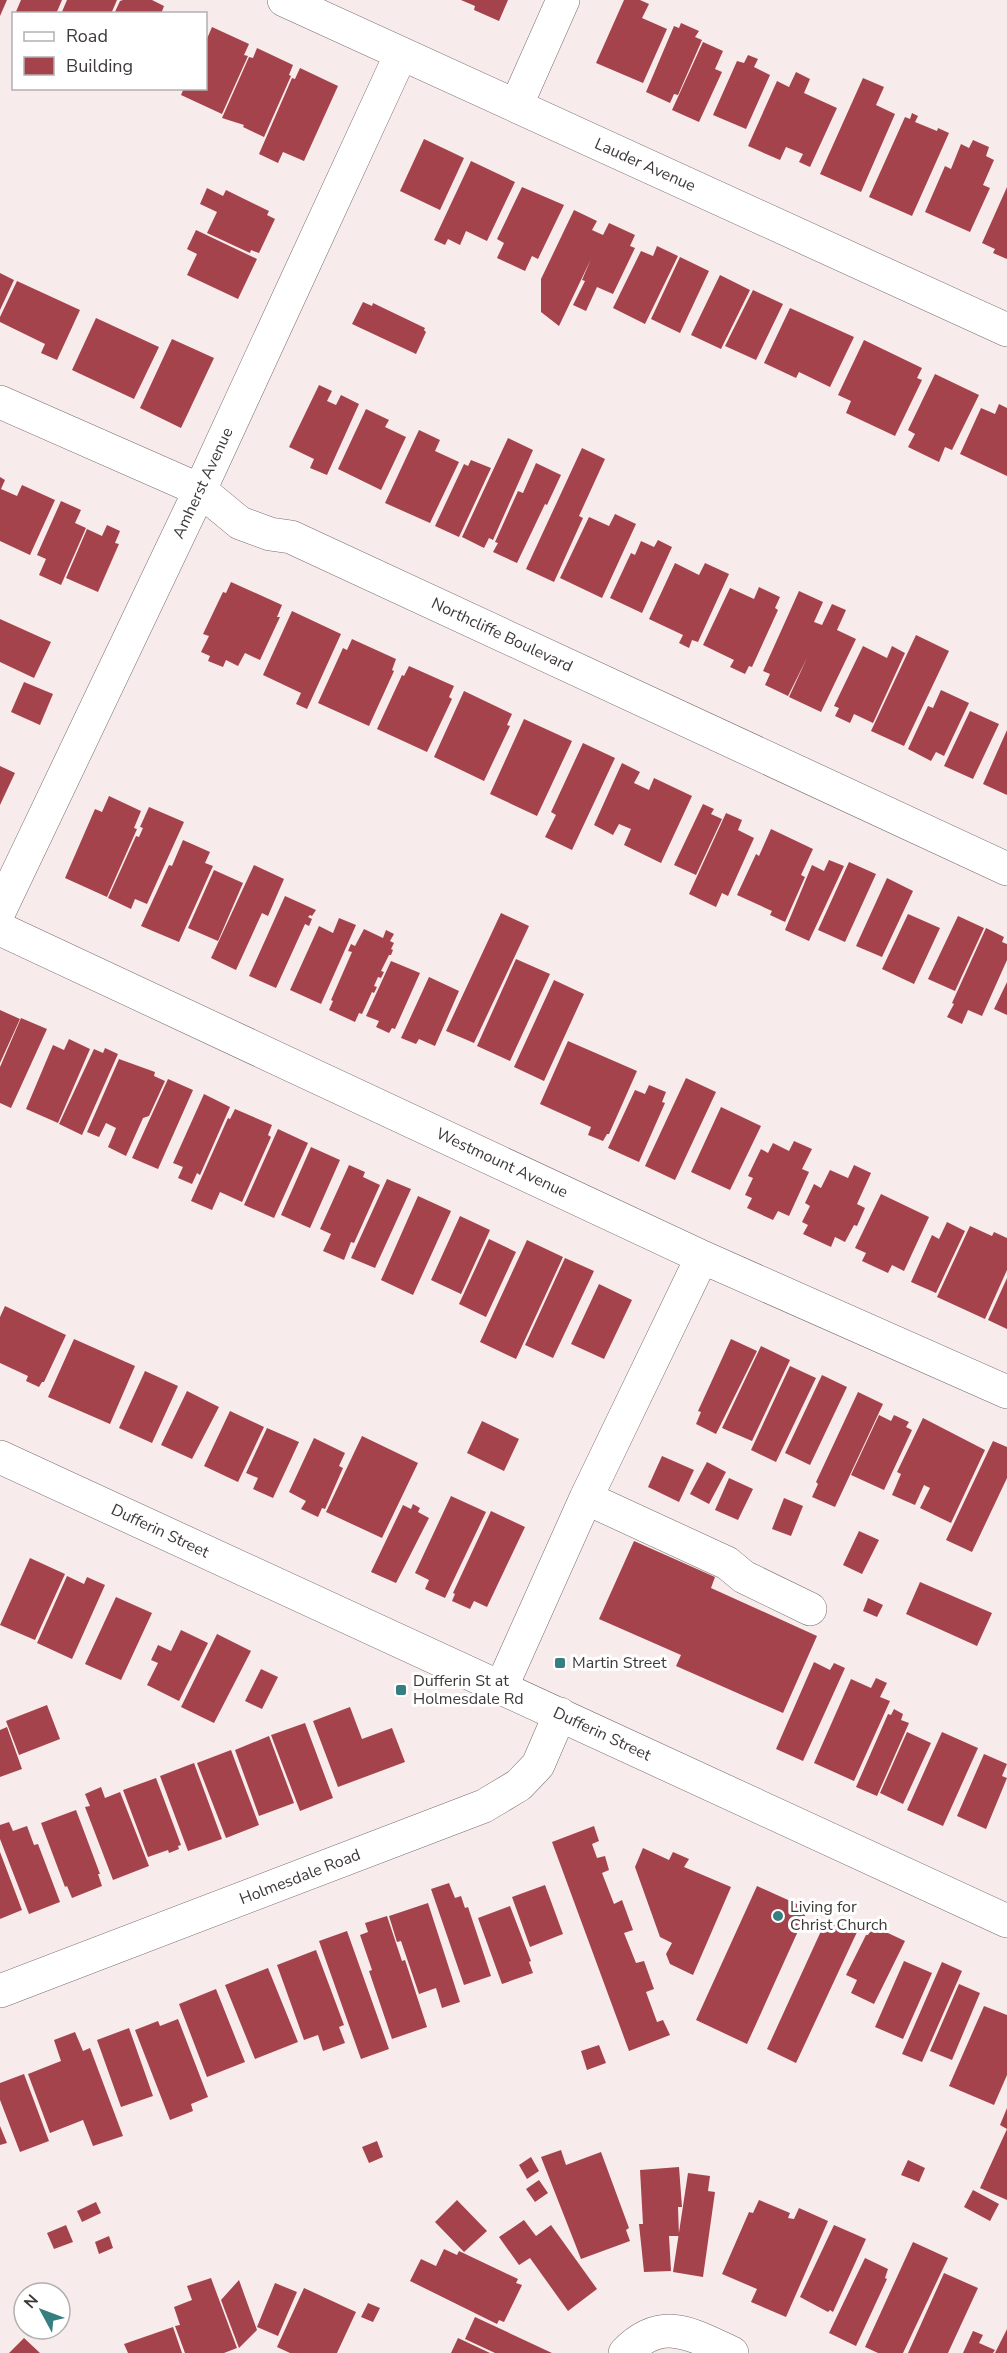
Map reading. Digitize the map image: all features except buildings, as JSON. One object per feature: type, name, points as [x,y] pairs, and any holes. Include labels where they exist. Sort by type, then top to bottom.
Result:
[{"type":"street","name":"Lauder Avenue","points":[[284,0],[1007,330]]},
{"type":"street","points":[[516,106],[563,0]]},
{"type":"street","name":"Amherst Avenue","points":[[0,910],[200,490],[401,54]]},
{"type":"street","name":"Northcliffe Boulevard","points":[[0,402],[200,490],[240,523],[270,534],[291,537],[1007,870]]},
{"type":"street","name":"Westmount Avenue","points":[[0,929],[702,1257],[1007,1392]]},
{"type":"street","points":[[501,1688],[586,1498],[702,1257]]},
{"type":"street","name":"Dufferin Street","points":[[0,1458],[1007,1921]]},
{"type":"street","points":[[586,1498],[727,1563],[744,1577],[810,1609]]},
{"type":"street","name":"Holmesdale Road","points":[[0,1991],[484,1806],[519,1785],[538,1765],[560,1714]]},
{"type":"street","points":[[625,2353],[636,2342],[652,2332],[665,2330],[701,2339],[732,2353]]},
{"type":"place","name":"Martin Street","points":[[560,1663]]},
{"type":"place","name":"Dufferin St at Holmesdale Rd","points":[[401,1690]]},
{"type":"place","name":"Living for Christ Church","points":[[778,1916]]}]
